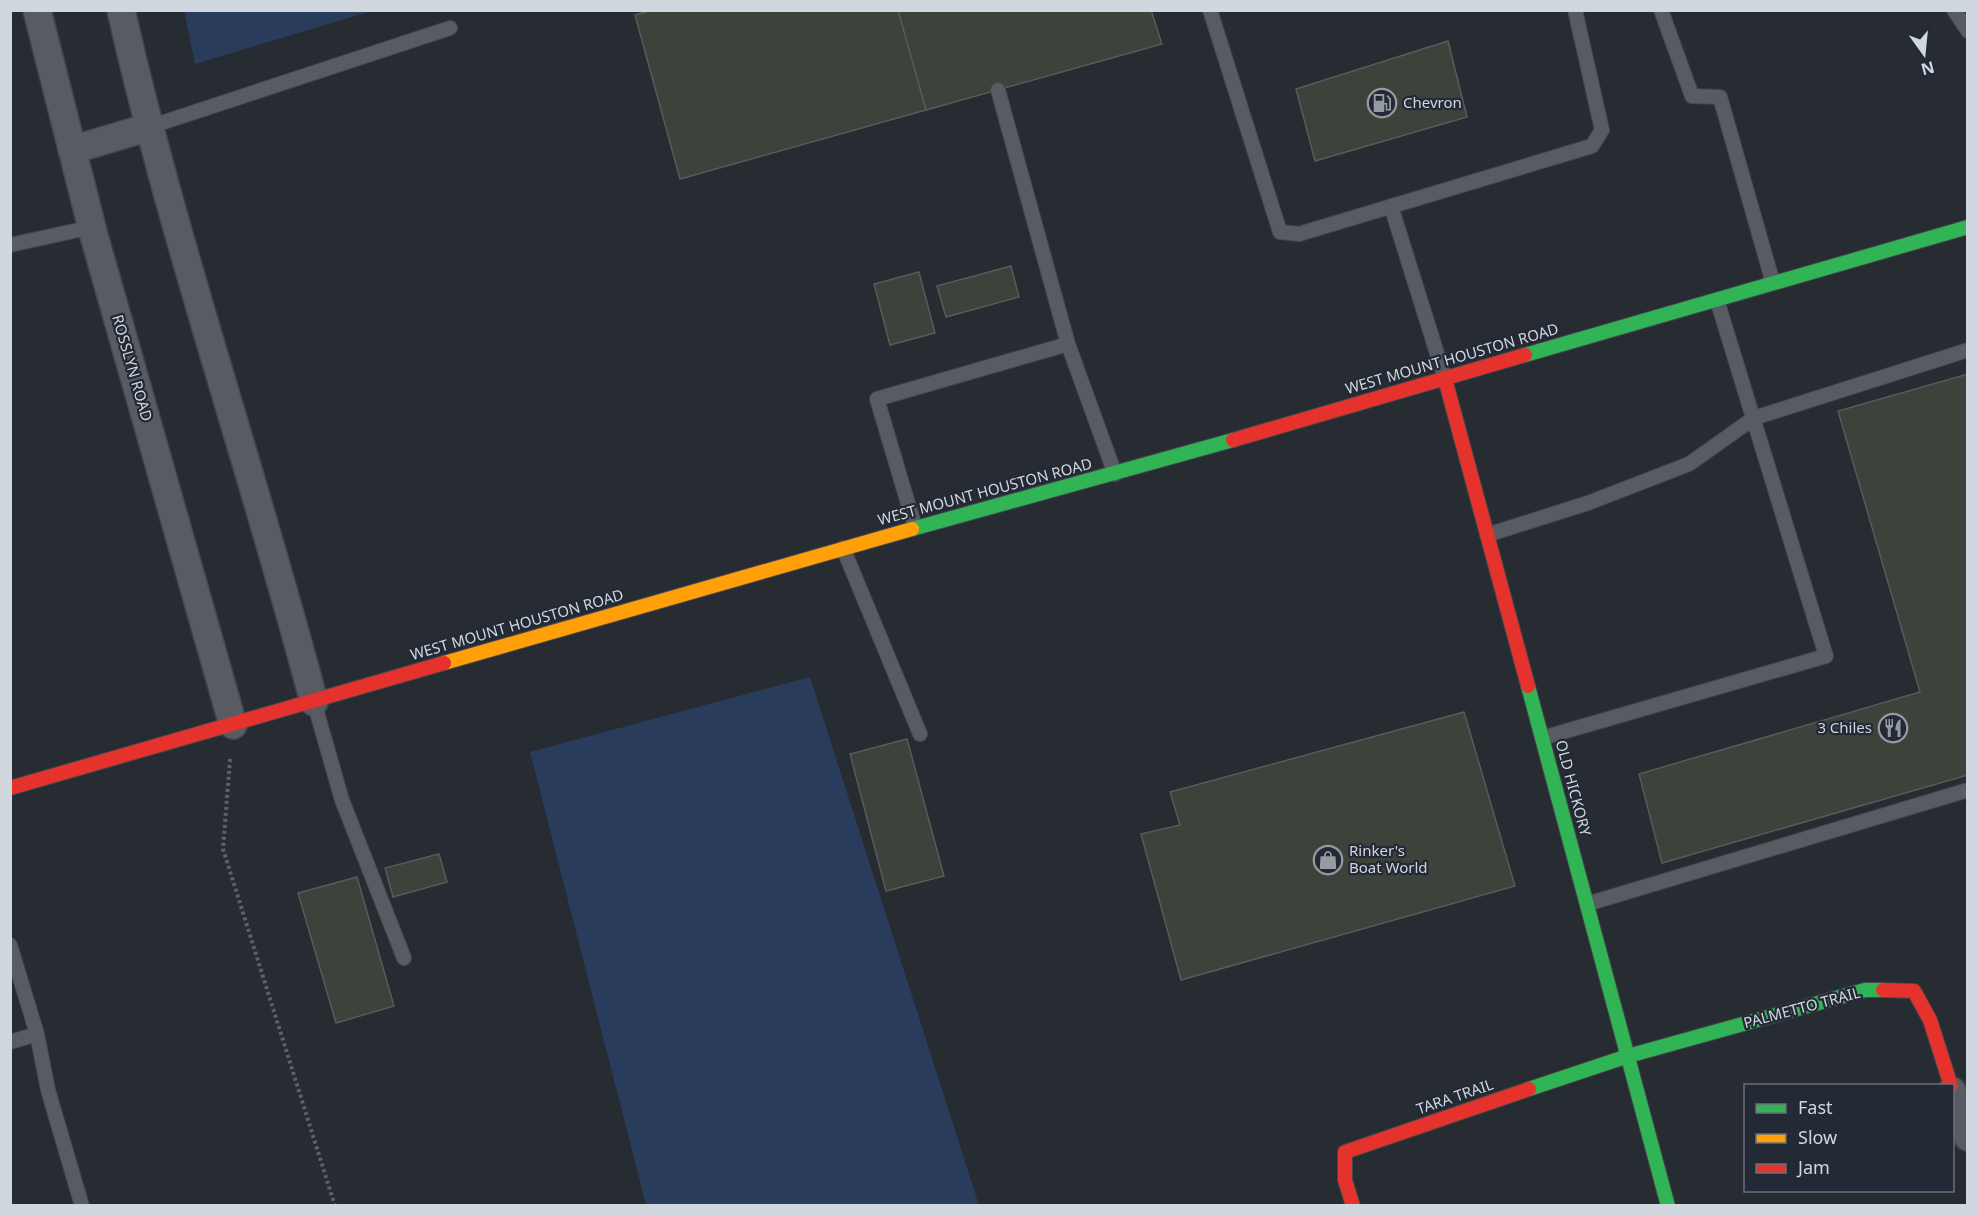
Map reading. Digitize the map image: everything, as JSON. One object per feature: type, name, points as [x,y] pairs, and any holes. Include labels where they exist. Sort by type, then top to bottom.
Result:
[{"type":"main road","name":"WEST MOUNT HOUSTON ROAD","points":[[10,788],[843,548],[1115,474],[1968,227]]},
{"type":"main road","name":"OLD HICKORY","points":[[1445,379],[1668,1206]]},
{"type":"main road","name":"PALMETTO TRAIL","points":[[1628,1056],[1865,990],[1914,991],[1930,1020],[1950,1084]]},
{"type":"main road","name":"TARA TRAIL","points":[[1353,1206],[1345,1180],[1345,1152],[1628,1056]]},
{"type":"street","name":"ROSSLYN ROAD","points":[[38,10],[92,226],[233,724]]},
{"type":"street","points":[[120,10],[149,127],[280,574],[314,702]]},
{"type":"street","points":[[72,150],[149,127]]},
{"type":"street","points":[[1954,1093],[1968,1137]]},
{"type":"lane","points":[[1210,10],[1280,232],[1299,234],[1592,146],[1602,130],[1575,10]]},
{"type":"lane","points":[[1661,10],[1692,96],[1720,97],[1773,284]]},
{"type":"lane","points":[[1954,10],[1968,31]]},
{"type":"lane","points":[[149,127],[450,28]]},
{"type":"lane","points":[[998,90],[1068,344],[1115,474]]},
{"type":"lane","points":[[1391,206],[1445,379]]},
{"type":"lane","points":[[10,245],[92,226]]},
{"type":"lane","points":[[1542,738],[1826,656],[1717,300]]},
{"type":"lane","points":[[915,528],[877,399],[1068,344]]},
{"type":"lane","points":[[1487,535],[1588,503],[1689,464],[1754,418],[1968,350]]},
{"type":"lane","points":[[843,548],[921,734]]},
{"type":"lane","points":[[314,702],[342,800],[404,958]]},
{"type":"lane","points":[[1587,904],[1968,790]]},
{"type":"lane","points":[[10,945],[37,1034],[48,1090],[82,1206]]},
{"type":"lane","points":[[10,1042],[37,1034]]},
{"type":"path","points":[[233,724],[223,849],[335,1206]]},
{"type":"shaded area","points":[[184,10],[372,10],[372,11],[195,64]]},
{"type":"shaded area","points":[[810,677],[979,1205],[646,1205],[530,752]]},
{"type":"building","points":[[652,10],[898,10],[926,110],[680,179],[635,15]]},
{"type":"building","points":[[898,10],[1151,10],[1162,44],[926,110]]},
{"type":"building","name":"Chevron","points":[[1448,41],[1467,117],[1315,161],[1296,89]]},
{"type":"building","points":[[1011,266],[1019,297],[946,317],[937,286]]},
{"type":"building","points":[[919,272],[935,333],[890,345],[874,284]]},
{"type":"building","points":[[1968,374],[1968,775],[1662,863],[1639,774],[1920,692],[1838,411]]},
{"type":"building","name":"Rinker's Boat World","points":[[1464,712],[1515,886],[1181,980],[1141,834],[1180,825],[1170,792]]},
{"type":"building","points":[[907,739],[944,876],[886,891],[850,754]]},
{"type":"building","points":[[439,854],[447,882],[393,897],[385,868]]},
{"type":"building","points":[[357,877],[394,1006],[336,1023],[298,893]]},
{"type":"traffic: fast","points":[[1525,355],[1968,227]]},
{"type":"traffic: fast","points":[[912,529],[1233,440]]},
{"type":"traffic: fast","points":[[1528,686],[1668,1206]]},
{"type":"traffic: fast","points":[[1529,1089],[1628,1056],[1865,990],[1883,990]]},
{"type":"traffic: slow","points":[[444,663],[912,529]]},
{"type":"traffic: jam","points":[[1233,440],[1525,355]]},
{"type":"traffic: jam","points":[[1445,379],[1528,686]]},
{"type":"traffic: jam","points":[[10,788],[444,663]]},
{"type":"traffic: jam","points":[[1883,990],[1914,991],[1930,1020],[1950,1084]]},
{"type":"traffic: jam","points":[[1353,1206],[1345,1180],[1345,1152],[1529,1089]]},
{"type":"place","name":"Chevron","points":[[1382,103]]},
{"type":"place","name":"3 Chiles","points":[[1893,728]]},
{"type":"place","name":"Rinker's Boat World","points":[[1328,860]]}]
